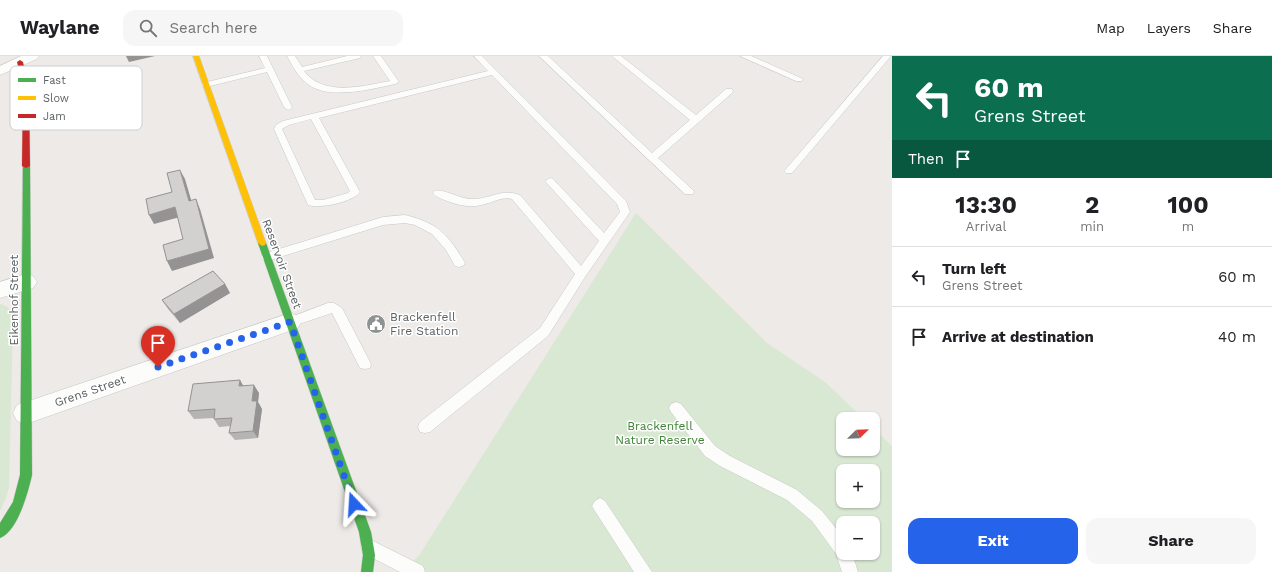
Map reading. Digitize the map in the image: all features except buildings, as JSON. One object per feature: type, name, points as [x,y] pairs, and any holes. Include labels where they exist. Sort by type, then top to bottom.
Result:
[{"type":"street","name":"Reservoir Street","points":[[196,56],[364,532],[369,555],[367,572]]},
{"type":"street","points":[[11,66],[26,59]]},
{"type":"street","points":[[0,71],[10,66]]},
{"type":"street","name":"Eikenhof Street","points":[[0,532],[15,511],[24,487],[26,413],[26,130]]},
{"type":"street","points":[[0,290],[26,282]]},
{"type":"street","name":"Grens Street","points":[[26,413],[290,322]]},
{"type":"lane","points":[[263,56],[288,107]]},
{"type":"lane","points":[[291,56],[299,70],[314,85],[323,88],[336,89],[375,86],[395,82]]},
{"type":"lane","points":[[299,70],[357,56]]},
{"type":"lane","points":[[376,56],[404,94]]},
{"type":"lane","points":[[425,427],[544,332],[581,274],[604,240],[624,216],[625,212],[622,203],[478,56]]},
{"type":"lane","points":[[543,56],[689,192]]},
{"type":"lane","points":[[616,56],[696,120]]},
{"type":"lane","points":[[744,56],[799,79]]},
{"type":"lane","points":[[790,170],[887,56]]},
{"type":"lane","points":[[206,85],[269,69]]},
{"type":"lane","points":[[314,116],[355,192],[352,195],[319,204],[312,202],[278,129],[279,126],[286,123],[314,116],[493,72]]},
{"type":"lane","points":[[652,158],[729,91]]},
{"type":"lane","points":[[550,181],[604,240]]},
{"type":"lane","points":[[438,193],[448,198],[472,203],[479,203],[504,195],[516,197],[581,274]]},
{"type":"lane","points":[[267,257],[383,221],[405,219],[418,222],[436,231],[450,247],[459,263]]},
{"type":"lane","points":[[290,322],[328,308],[334,308],[338,311],[364,364]]},
{"type":"lane","points":[[676,408],[710,451],[725,461],[792,495],[817,516],[836,541]]},
{"type":"lane","points":[[600,506],[644,572]]},
{"type":"lane","points":[[368,546],[417,572]]},
{"type":"lane","points":[[846,560],[850,572]]},
{"type":"green space","name":"Brackenfell Nature Reserve","points":[[636,213],[767,343],[825,382],[857,412],[836,412],[836,456],[880,456],[880,435],[892,446],[892,572],[403,572],[420,554]]},
{"type":"green space","points":[[0,304],[10,309],[13,319],[9,487],[0,511]]},
{"type":"traffic: fast","points":[[0,532],[14,512],[26,475],[26,166]]},
{"type":"traffic: fast","points":[[262,243],[365,532],[369,555],[367,572]]},
{"type":"traffic: slow","points":[[196,56],[262,243]]},
{"type":"traffic: jam","points":[[20,62],[21,66]]},
{"type":"traffic: jam","points":[[26,130],[26,166]]},
{"type":"place","name":"Brackenfell Fire Station","points":[[376,324]]},
{"type":"route","points":[[158,367],[290,322],[354,504]]}]
